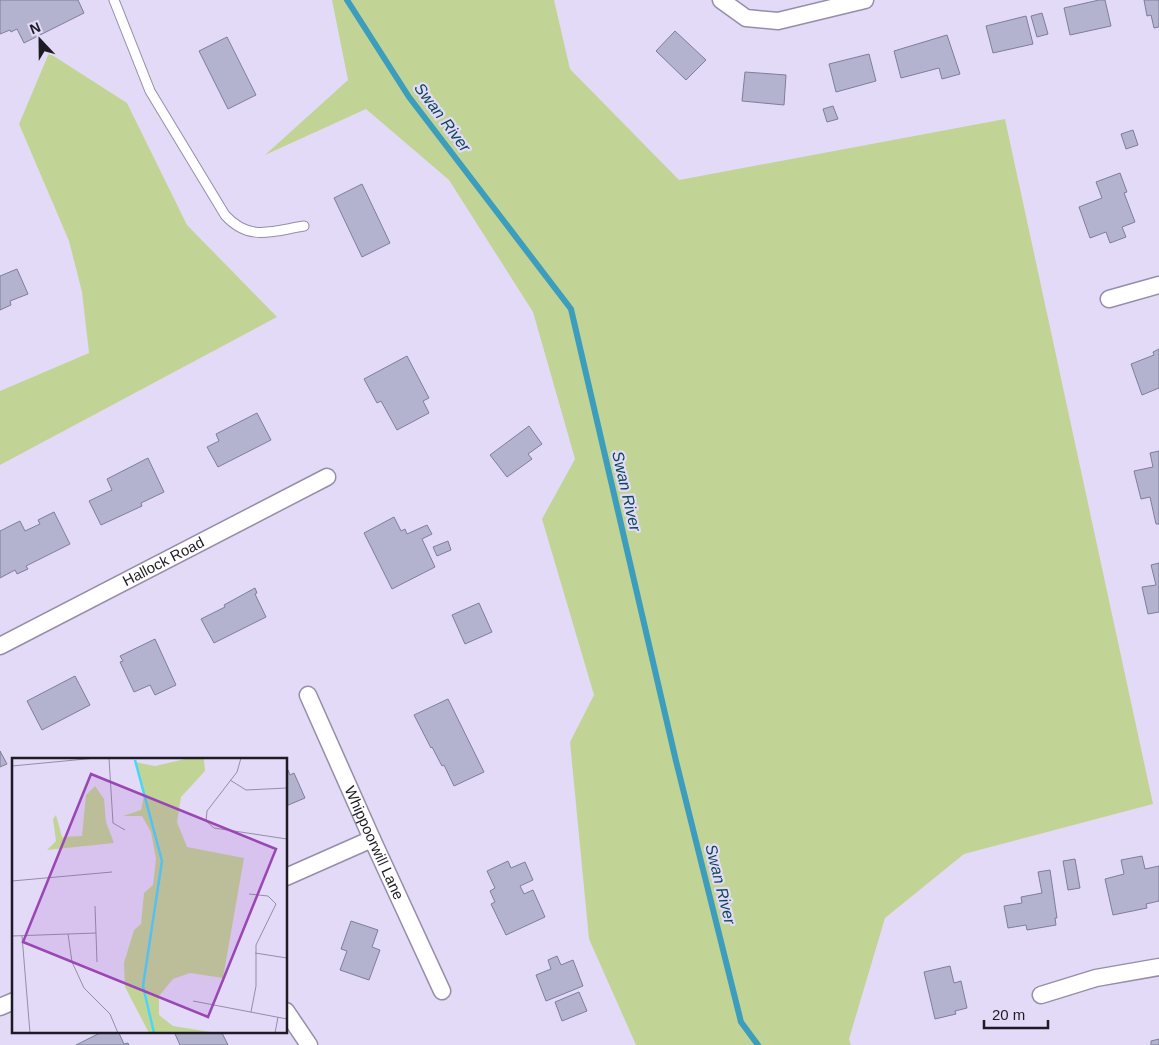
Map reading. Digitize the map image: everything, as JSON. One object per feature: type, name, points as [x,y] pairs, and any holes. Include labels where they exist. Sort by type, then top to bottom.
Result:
[{"type":"street","points":[[721,0],[746,18],[778,21],[865,0]]},
{"type":"street","points":[[1109,299],[1159,285]]},
{"type":"street","name":"Hallock Road","points":[[0,646],[327,477]]},
{"type":"street","name":"Whippoorwill Lane","points":[[308,695],[442,991]]},
{"type":"street","points":[[288,875],[372,839]]},
{"type":"street","points":[[1041,996],[1096,978],[1159,967]]},
{"type":"street","points":[[0,1007],[12,1002]]},
{"type":"street","points":[[288,1013],[308,1045]]},
{"type":"lane","points":[[114,0],[150,90],[224,215],[234,225],[253,232],[261,233],[304,226]]},
{"type":"green space","points":[[332,0],[554,0],[570,69],[679,180],[1005,119],[1153,804],[964,854],[885,918],[849,1039],[851,1045],[636,1045],[589,939],[570,742],[594,695],[542,519],[575,459],[533,312],[449,180],[366,109],[265,155],[348,80]]},
{"type":"green space","points":[[49,53],[127,103],[187,225],[277,317],[0,465],[0,391],[89,353],[82,292],[69,241],[19,124]]},
{"type":"building","points":[[0,0],[78,0],[84,13],[24,43],[17,29],[0,34]]},
{"type":"building","points":[[1105,0],[1111,26],[1070,35],[1064,8]]},
{"type":"building","points":[[1144,0],[1159,0],[1159,27],[1154,28],[1151,15],[1147,16]]},
{"type":"building","points":[[1042,13],[1048,34],[1037,37],[1031,16]]},
{"type":"building","points":[[1026,16],[1033,44],[993,53],[986,26]]},
{"type":"building","points":[[675,31],[706,60],[686,80],[656,51]]},
{"type":"building","points":[[947,35],[960,74],[942,79],[939,68],[901,78],[894,51]]},
{"type":"building","points":[[227,37],[256,95],[228,109],[199,51]]},
{"type":"building","points":[[869,54],[876,81],[836,92],[829,64]]},
{"type":"building","points":[[745,72],[786,75],[784,105],[742,101]]},
{"type":"building","points":[[833,106],[838,119],[827,122],[823,109]]},
{"type":"building","points":[[1133,130],[1138,145],[1126,149],[1121,134]]},
{"type":"building","points":[[1120,173],[1127,192],[1124,193],[1135,222],[1122,227],[1126,237],[1110,243],[1106,232],[1090,238],[1079,207],[1102,198],[1096,182]]},
{"type":"building","points":[[362,184],[390,243],[362,257],[334,198]]},
{"type":"building","points":[[17,269],[28,294],[10,301],[11,305],[0,310],[0,276]]},
{"type":"building","points":[[1159,349],[1159,388],[1142,395],[1131,364],[1154,355],[1153,352]]},
{"type":"building","points":[[407,356],[429,398],[423,401],[429,413],[397,430],[381,401],[377,403],[364,379]]},
{"type":"building","points":[[257,413],[271,440],[218,467],[207,447],[219,441],[216,434]]},
{"type":"building","points":[[529,426],[542,444],[528,454],[532,459],[507,477],[490,455]]},
{"type":"building","points":[[1159,451],[1159,524],[1156,524],[1150,497],[1141,499],[1134,471],[1153,467],[1150,453]]},
{"type":"building","points":[[148,458],[164,492],[141,503],[142,506],[101,525],[89,501],[112,490],[107,479]]},
{"type":"building","points":[[54,512],[70,544],[26,566],[28,569],[17,574],[15,570],[0,578],[0,531],[20,521],[25,531],[40,524],[38,520]]},
{"type":"building","points":[[394,517],[401,531],[405,529],[407,534],[427,525],[432,534],[422,539],[435,567],[392,589],[364,533]]},
{"type":"building","points":[[448,541],[451,550],[437,556],[433,547]]},
{"type":"building","points":[[1159,563],[1159,612],[1148,614],[1142,587],[1156,585],[1151,565]]},
{"type":"building","points":[[255,588],[257,593],[255,594],[266,617],[214,643],[201,619],[225,607],[224,605]]},
{"type":"building","points":[[479,603],[492,632],[465,644],[452,615]]},
{"type":"building","points":[[155,639],[176,685],[155,695],[150,685],[134,692],[120,662],[123,661],[120,656]]},
{"type":"building","points":[[75,676],[90,705],[42,730],[27,701]]},
{"type":"building","points":[[448,699],[484,772],[454,786],[444,765],[442,766],[431,748],[414,715]]},
{"type":"building","points":[[0,751],[7,764],[0,767]]},
{"type":"building","points":[[288,770],[290,775],[294,773],[305,798],[288,805]]},
{"type":"building","points":[[1142,856],[1145,869],[1159,866],[1159,901],[1146,904],[1147,908],[1113,915],[1105,879],[1124,874],[1121,860]]},
{"type":"building","points":[[1075,859],[1080,888],[1068,890],[1063,861]]},
{"type":"building","points":[[508,861],[511,868],[525,862],[533,880],[520,886],[524,894],[533,890],[545,917],[506,935],[491,904],[495,902],[490,891],[495,888],[487,871]]},
{"type":"building","points":[[1050,870],[1057,918],[1055,918],[1056,925],[1027,930],[1026,925],[1008,928],[1004,906],[1022,903],[1021,897],[1042,893],[1038,872]]},
{"type":"building","points":[[351,921],[378,930],[372,947],[380,950],[369,980],[340,970],[347,951],[341,949]]},
{"type":"building","points":[[557,956],[561,965],[573,960],[583,986],[546,1001],[536,975],[551,969],[548,960]]},
{"type":"building","points":[[950,966],[954,983],[961,981],[967,1008],[955,1011],[956,1014],[935,1019],[924,972]]},
{"type":"building","points":[[579,992],[587,1011],[562,1021],[555,1002]]},
{"type":"building","points":[[102,1032],[118,1032],[124,1044],[128,1043],[129,1045],[76,1045]]},
{"type":"building","points":[[178,1032],[222,1032],[228,1045],[180,1045],[175,1034]]},
{"type":"building","points":[[1159,1039],[1159,1045],[1151,1045],[1151,1041]]},
{"type":"waterway","name":"Swan River","points":[[347,0],[409,97],[571,309],[676,761],[741,1022],[758,1045]]}]
